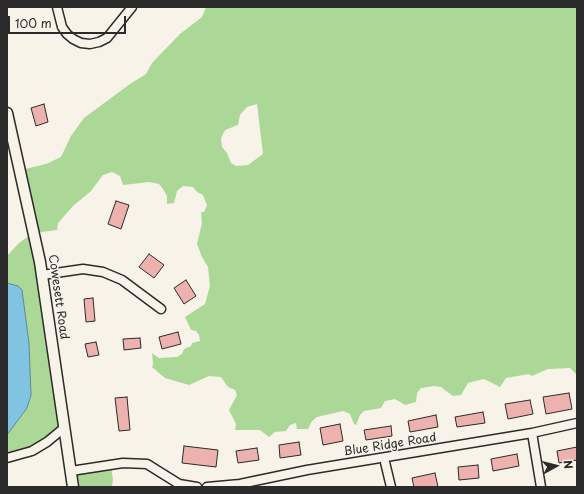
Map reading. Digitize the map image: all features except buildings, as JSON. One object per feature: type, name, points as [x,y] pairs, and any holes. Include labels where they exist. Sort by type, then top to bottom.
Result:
[{"type":"main road","name":"Cowesett Road","points":[[7,113],[35,235],[73,487]]},
{"type":"street","points":[[58,7],[62,27],[67,34],[81,43],[90,44],[108,38],[132,7]]},
{"type":"street","points":[[42,275],[83,269],[103,272],[122,280],[161,309]]},
{"type":"street","name":"Blue Ridge Road","points":[[207,487],[240,485],[307,470],[532,433],[577,423]]},
{"type":"street","points":[[7,458],[32,451],[47,442],[64,428]]},
{"type":"street","points":[[532,433],[541,487]]},
{"type":"street","points":[[384,458],[391,487]]},
{"type":"street","points":[[71,471],[123,463],[148,464],[179,484],[197,487]]},
{"type":"green space","points":[[206,7],[577,7],[577,375],[570,368],[548,369],[532,376],[529,374],[506,378],[500,387],[484,379],[468,383],[461,395],[453,396],[441,387],[434,386],[421,388],[417,393],[416,402],[405,405],[395,399],[385,401],[381,408],[364,411],[360,415],[356,425],[354,424],[350,414],[343,411],[317,417],[312,421],[308,429],[297,429],[296,423],[290,425],[286,431],[275,432],[269,437],[260,430],[235,430],[236,424],[229,410],[237,395],[235,390],[228,387],[221,377],[209,376],[189,385],[165,378],[152,367],[152,353],[159,358],[177,357],[182,354],[184,349],[191,346],[192,343],[200,341],[199,335],[196,331],[191,330],[185,317],[205,304],[210,286],[208,267],[197,244],[202,223],[201,212],[204,212],[207,205],[203,195],[197,192],[193,187],[183,186],[177,191],[174,203],[167,204],[167,196],[159,184],[149,182],[123,185],[120,176],[112,172],[103,175],[91,191],[73,206],[58,223],[57,230],[35,233],[63,429],[49,441],[7,458],[7,435],[27,408],[31,395],[29,343],[22,290],[7,283],[7,256],[18,244],[30,235],[21,170],[46,164],[61,157],[71,136],[84,118],[146,74],[152,63],[180,34],[202,17]],"holes":[[[257,104],[263,154],[248,165],[236,166],[231,163],[227,153],[222,147],[221,138],[225,130],[238,125],[240,115],[247,107]]]},
{"type":"green space","points":[[111,465],[113,480],[112,486],[74,487],[72,471]]},
{"type":"water","points":[[7,283],[18,286],[22,290],[29,343],[31,395],[27,408],[7,435]]}]
